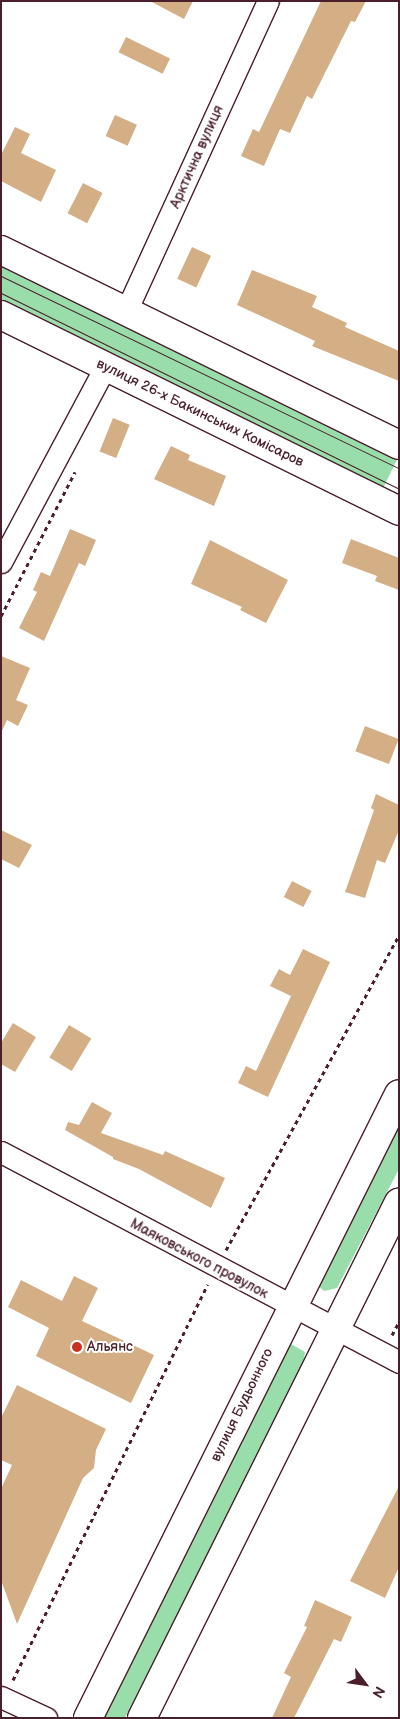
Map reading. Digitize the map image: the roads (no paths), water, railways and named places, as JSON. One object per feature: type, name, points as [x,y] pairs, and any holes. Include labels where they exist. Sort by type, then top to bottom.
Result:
[{"type":"main road","points":[[1,250],[399,444]]},
{"type":"main road","name":"вулиця 26-х Бакинських Комісаров","points":[[1,315],[399,511]]},
{"type":"main road","name":"вулиця Будьонного","points":[[88,1718],[290,1308],[399,1094]]},
{"type":"main road","points":[[142,1718],[399,1202]]},
{"type":"street","name":"Арктична вулиця","points":[[126,311],[268,1]]},
{"type":"street","points":[[1,562],[105,367]]},
{"type":"street","name":"Маяковського провулок","points":[[1,1152],[290,1308],[399,1362]]},
{"type":"street","points":[[3,1698],[46,1718]]},
{"type":"tram line","points":[[1,276],[399,468]]},
{"type":"tram line","points":[[1,293],[399,489]]},
{"type":"place","name":"Альянс","points":[[77,1347]]}]
